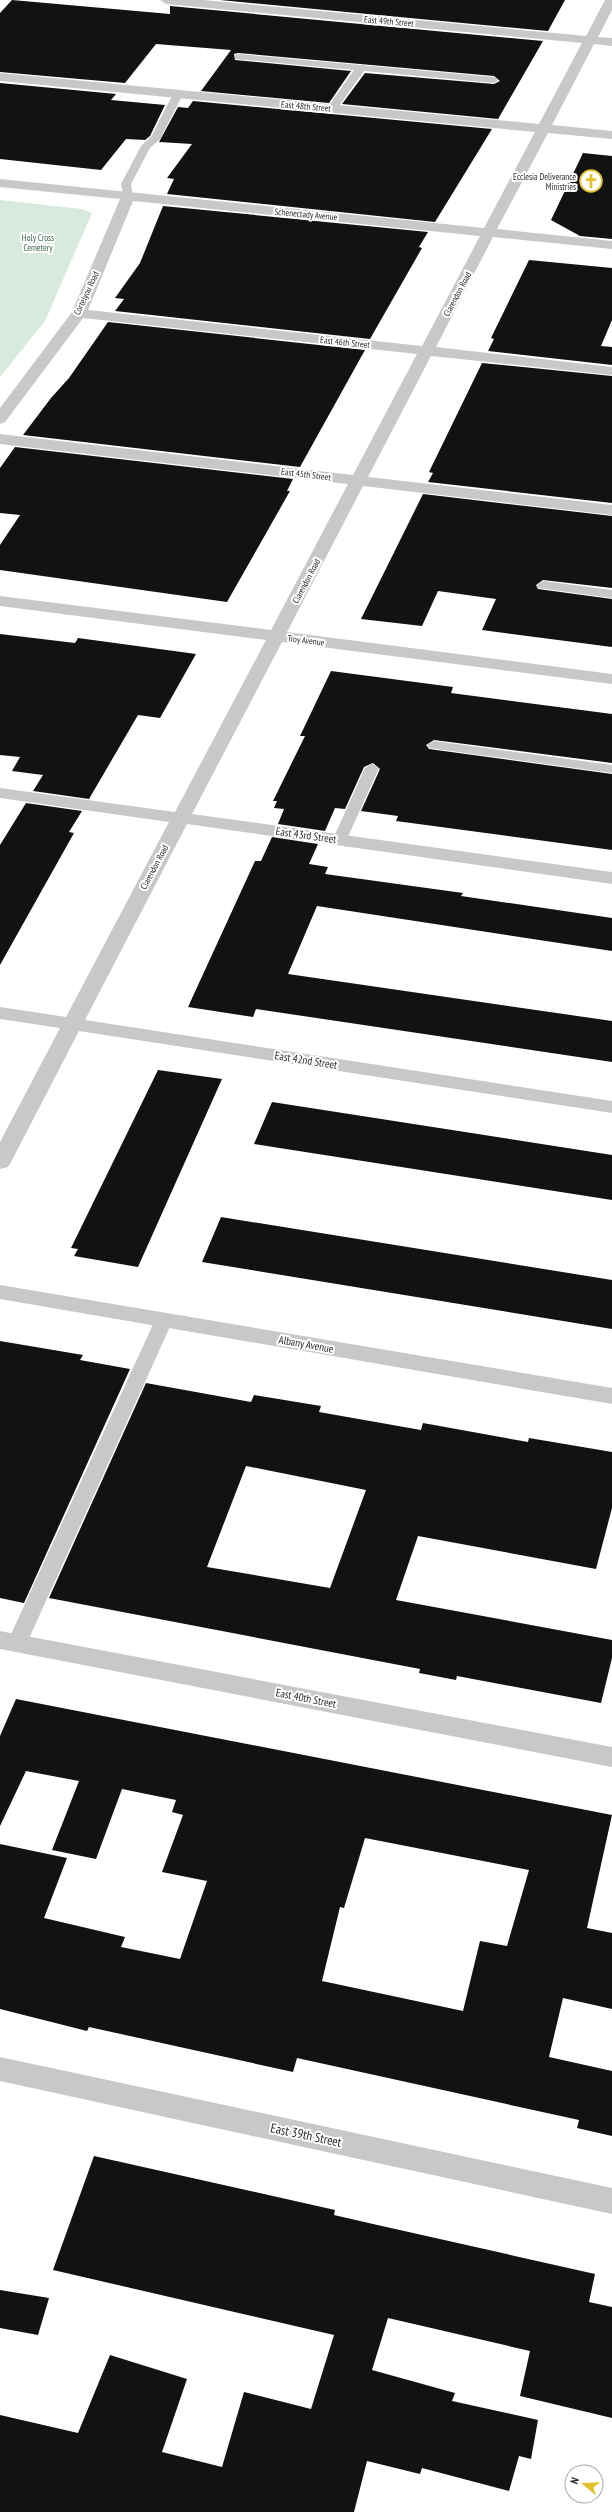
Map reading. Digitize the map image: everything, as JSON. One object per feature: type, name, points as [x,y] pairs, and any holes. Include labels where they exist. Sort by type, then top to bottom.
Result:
[{"type":"street","name":"East 49th Street","points":[[166,0],[612,42]]},
{"type":"street","name":"Clarendon Road","points":[[0,1162],[180,817],[611,0]]},
{"type":"street","name":"East 48th Street","points":[[0,77],[612,135]]},
{"type":"street","name":"Schenectady Avenue","points":[[0,183],[612,245]]},
{"type":"street","name":"Cortelyou Road","points":[[0,419],[79,313],[128,197]]},
{"type":"street","name":"East 46th Street","points":[[79,313],[612,371]]},
{"type":"street","name":"East 45th Street","points":[[0,439],[612,510]]},
{"type":"street","name":"Troy Avenue","points":[[0,601],[612,679]]},
{"type":"street","name":"East 43rd Street","points":[[0,792],[612,878]]},
{"type":"street","name":"East 42nd Street","points":[[0,1013],[612,1107]]},
{"type":"street","name":"Albany Avenue","points":[[0,1292],[612,1396]]},
{"type":"street","name":"East 40th Street","points":[[8,1641],[612,1756]]},
{"type":"street","name":"East 39th Street","points":[[0,2069],[612,2201]]},
{"type":"lane","points":[[238,57],[494,80]]},
{"type":"lane","points":[[332,108],[361,68]]},
{"type":"lane","points":[[128,197],[126,184],[146,146],[156,139],[178,94]]},
{"type":"lane","points":[[543,585],[612,594]]},
{"type":"lane","points":[[434,745],[612,769]]},
{"type":"lane","points":[[340,839],[372,768]]},
{"type":"lane","points":[[8,1641],[164,1320]]},
{"type":"green space","name":"Holy Cross Cemetery","points":[[0,200],[82,209],[92,213],[45,321],[0,377]]},
{"type":"building","points":[[12,0],[170,14],[170,6],[543,41],[498,119],[342,104],[365,73],[494,84],[500,81],[494,76],[238,53],[234,54],[235,60],[351,71],[329,103],[201,91],[231,50],[156,44],[125,83],[0,72],[0,13]]},
{"type":"building","points":[[220,0],[565,0],[548,31]]},
{"type":"building","points":[[0,83],[116,94],[111,100],[165,105],[150,136],[145,140],[126,139],[101,170],[0,159]]},
{"type":"building","points":[[193,101],[492,129],[435,222],[167,194],[174,179],[167,178],[192,144],[159,142],[178,107],[188,108]]},
{"type":"building","points":[[583,153],[612,156],[612,239],[580,236],[551,220]]},
{"type":"building","points":[[163,206],[428,232],[419,247],[422,248],[370,339],[115,311],[124,299],[115,298],[140,263]]},
{"type":"building","points":[[529,260],[612,268],[612,320],[601,346],[612,347],[612,365],[488,351],[494,339],[491,338]]},
{"type":"building","points":[[108,322],[365,350],[300,467],[23,435],[51,398],[69,378]]},
{"type":"building","points":[[482,363],[612,376],[612,503],[428,482],[433,473],[429,472]]},
{"type":"building","points":[[15,447],[293,479],[287,491],[290,491],[227,602],[0,570],[0,545],[20,515],[0,513],[0,468]]},
{"type":"building","points":[[423,494],[612,516],[612,588],[543,580],[536,585],[538,589],[612,599],[612,647],[482,630],[496,599],[438,591],[422,626],[361,619]]},
{"type":"building","points":[[0,634],[75,643],[78,638],[196,654],[160,718],[138,715],[89,799],[33,791],[43,775],[12,771],[20,757],[0,755]]},
{"type":"building","points":[[331,671],[453,687],[451,693],[612,714],[612,763],[434,740],[426,745],[429,749],[612,774],[612,850],[396,821],[398,816],[361,811],[380,769],[373,763],[364,767],[345,809],[335,808],[325,831],[278,824],[284,809],[274,808],[277,801],[273,801],[305,736],[300,736]]},
{"type":"building","points":[[26,803],[82,811],[69,832],[74,833],[0,965],[0,845]]},
{"type":"building","points":[[272,837],[318,844],[309,864],[328,867],[325,874],[463,893],[461,896],[612,918],[612,951],[317,906],[288,974],[612,1021],[612,1062],[256,1009],[253,1017],[188,1007],[255,861],[261,861]]},
{"type":"building","points":[[158,1070],[222,1079],[138,1267],[74,1256],[78,1249],[71,1248]]},
{"type":"building","points":[[272,1102],[612,1155],[612,1200],[254,1144]]},
{"type":"building","points":[[221,1217],[612,1280],[612,1329],[202,1262]]},
{"type":"building","points":[[0,1341],[83,1355],[80,1360],[130,1369],[24,1603],[0,1598]]},
{"type":"building","points":[[146,1383],[251,1402],[254,1395],[321,1406],[319,1412],[421,1430],[423,1423],[528,1442],[529,1438],[612,1452],[612,1508],[596,1569],[418,1536],[396,1600],[612,1640],[612,1658],[601,1703],[457,1676],[456,1680],[419,1673],[420,1669],[49,1598]],"holes":[[[246,1466],[366,1490],[330,1588],[207,1567]]]},
{"type":"building","points":[[16,1699],[612,1815],[587,1928],[612,1933],[612,2009],[563,1998],[549,2057],[612,2071],[612,2136],[577,2128],[579,2120],[297,2058],[293,2072],[89,2027],[87,2031],[0,2009],[0,1844],[67,1858],[44,1918],[125,1937],[121,1947],[180,1959],[207,1881],[162,1872],[183,1815],[172,1812],[176,1800],[122,1789],[96,1859],[52,1850],[79,1781],[26,1771],[0,1826],[0,1736]],"holes":[[[365,1838],[529,1870],[507,1946],[480,1941],[463,2011],[322,1981],[340,1907],[344,1908]]]},
{"type":"building","points":[[94,2156],[335,2210],[334,2215],[595,2274],[589,2302],[612,2307],[612,2418],[520,2396],[530,2351],[388,2318],[372,2370],[455,2393],[452,2401],[538,2420],[531,2459],[519,2456],[509,2491],[422,2468],[420,2474],[367,2461],[354,2512],[0,2512],[0,2415],[78,2433],[110,2355],[187,2379],[162,2452],[222,2467],[244,2392],[311,2409],[334,2335],[53,2270]]},
{"type":"building","points":[[0,2290],[49,2298],[38,2335],[0,2328]]},
{"type":"place","name":"Ecclesia Deliverance Ministries","points":[[591,181]]}]
